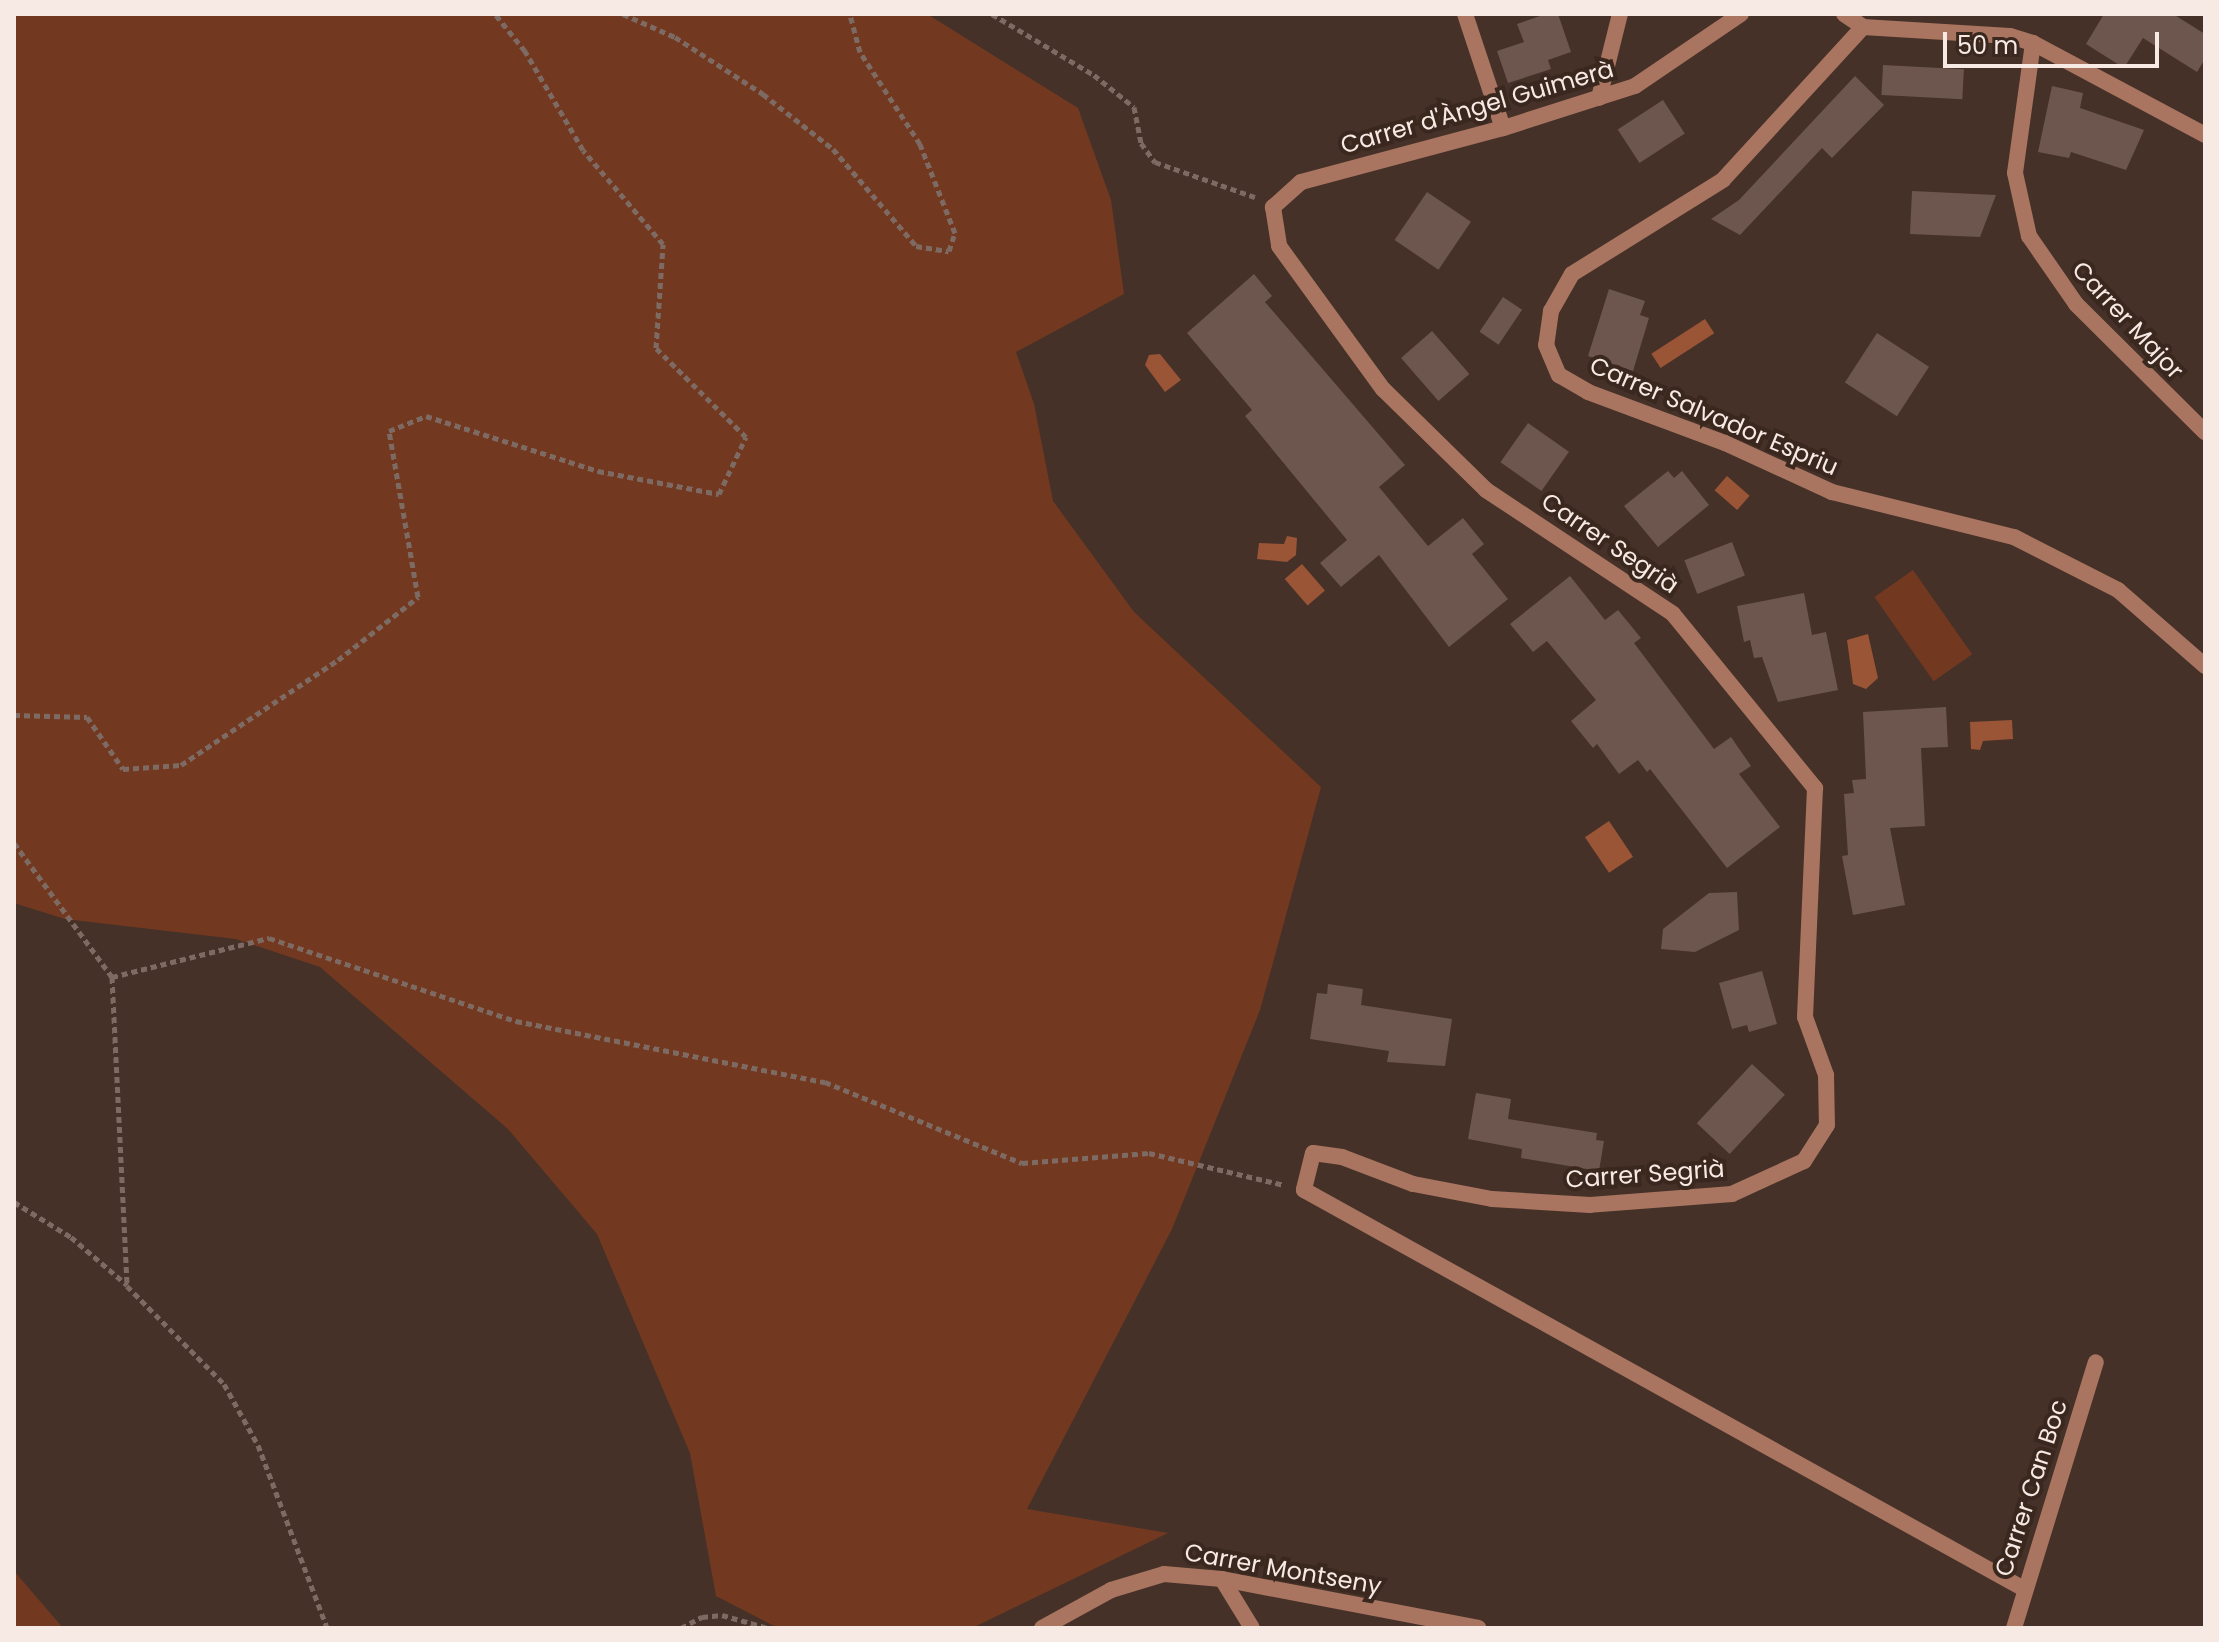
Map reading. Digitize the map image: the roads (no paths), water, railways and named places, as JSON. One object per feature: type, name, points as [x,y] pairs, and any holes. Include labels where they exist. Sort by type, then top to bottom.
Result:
[{"type":"street","points":[[1465,14],[1503,128]]},
{"type":"street","points":[[1599,98],[1620,14]]},
{"type":"street","name":"Carrer d'Àngel Guimerà","points":[[1273,207],[1301,182],[1503,128],[1599,98],[1649,78],[1741,14]]},
{"type":"street","points":[[1844,14],[1863,27],[2010,36],[2033,43],[2205,135]]},
{"type":"street","name":"Carrer Salvador Espriu","points":[[1863,27],[1723,180],[1572,274],[1551,311],[1546,345],[1559,375],[1588,392],[1725,443],[1832,492],[2014,537],[2118,590],[2205,666]]},
{"type":"street","name":"Carrer Major","points":[[2033,43],[2015,173],[2029,236],[2076,304],[2205,432]]},
{"type":"street","name":"Carrer Segrià","points":[[1273,207],[1279,246],[1383,389],[1486,490],[1673,614],[1815,788],[1805,1017],[1826,1075],[1827,1125],[1804,1161],[1732,1194],[1590,1205],[1492,1199],[1413,1184],[1342,1157],[1313,1153],[1304,1190],[2024,1589]]},
{"type":"street","name":"Carrer Can Boc","points":[[2014,1628],[2096,1362]]},
{"type":"street","name":"Carrer Montseny","points":[[1042,1628],[1111,1590],[1164,1574],[1222,1579],[1478,1628]]},
{"type":"street","points":[[1222,1579],[1252,1628]]}]
